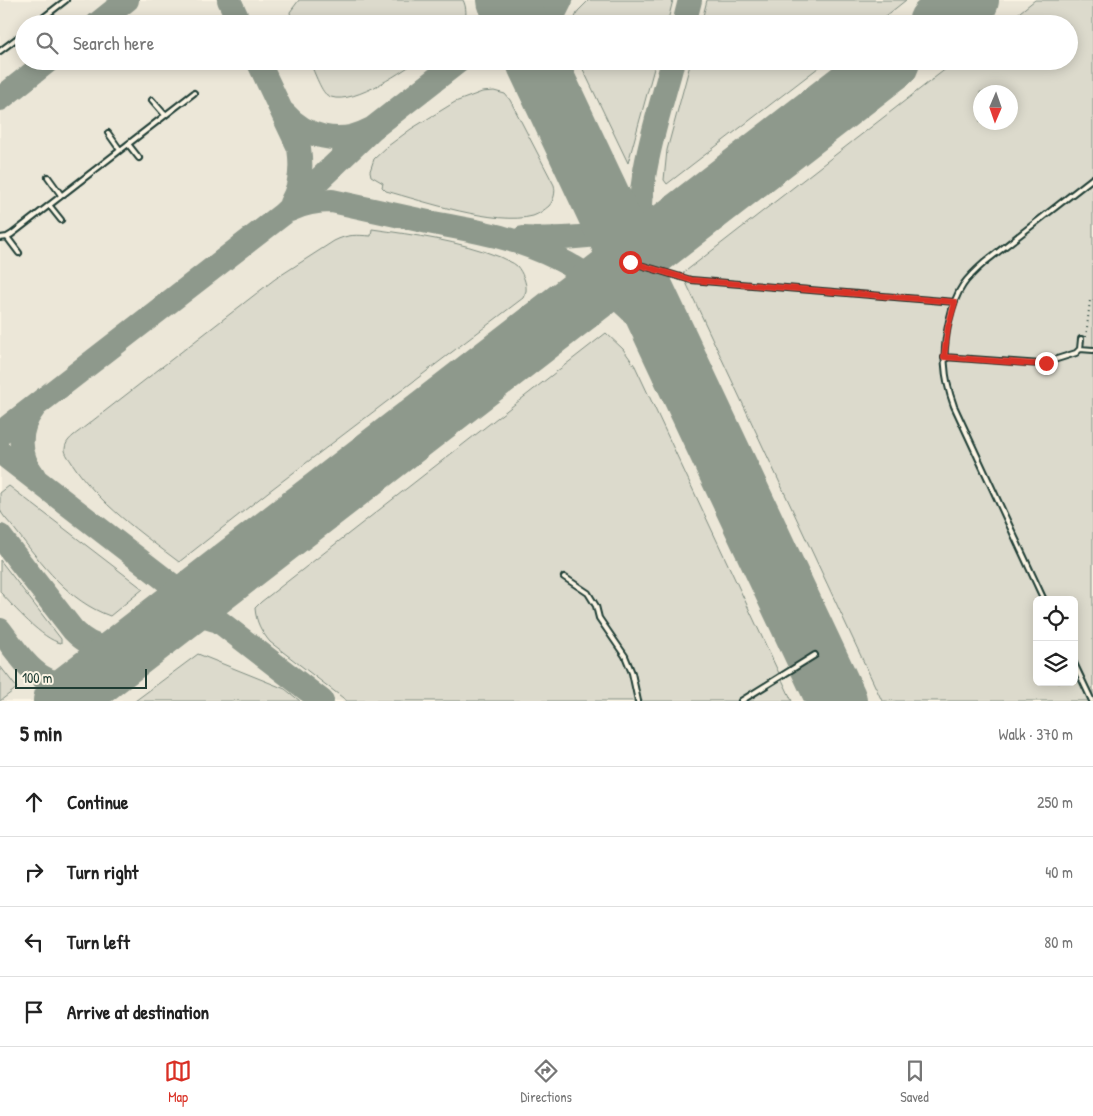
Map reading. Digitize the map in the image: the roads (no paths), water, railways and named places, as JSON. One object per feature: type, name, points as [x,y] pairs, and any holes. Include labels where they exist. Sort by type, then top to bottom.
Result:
[{"type":"lane","points":[[47,15],[66,0]]},
{"type":"lane","points":[[0,50],[15,39]]},
{"type":"lane","points":[[0,238],[7,237],[194,93]]},
{"type":"lane","points":[[152,100],[164,115]]},
{"type":"lane","points":[[108,133],[120,150]]},
{"type":"lane","points":[[128,144],[139,158]]},
{"type":"lane","points":[[48,177],[61,195]]},
{"type":"lane","points":[[1042,596],[954,406],[947,384],[944,357],[948,327],[955,302],[963,286],[985,262],[1093,178]]},
{"type":"lane","points":[[49,205],[61,220]]},
{"type":"lane","points":[[7,237],[19,253]]},
{"type":"lane","points":[[630,262],[691,280],[955,302]]},
{"type":"lane","points":[[1081,339],[1083,350]]},
{"type":"lane","points":[[944,357],[1041,364],[1083,350],[1093,350]]},
{"type":"lane","points":[[564,577],[581,592],[588,593],[596,606],[599,618],[625,656],[632,673],[638,701]]},
{"type":"lane","points":[[741,701],[816,655]]},
{"type":"lane","points":[[1078,671],[1092,701]]}]
